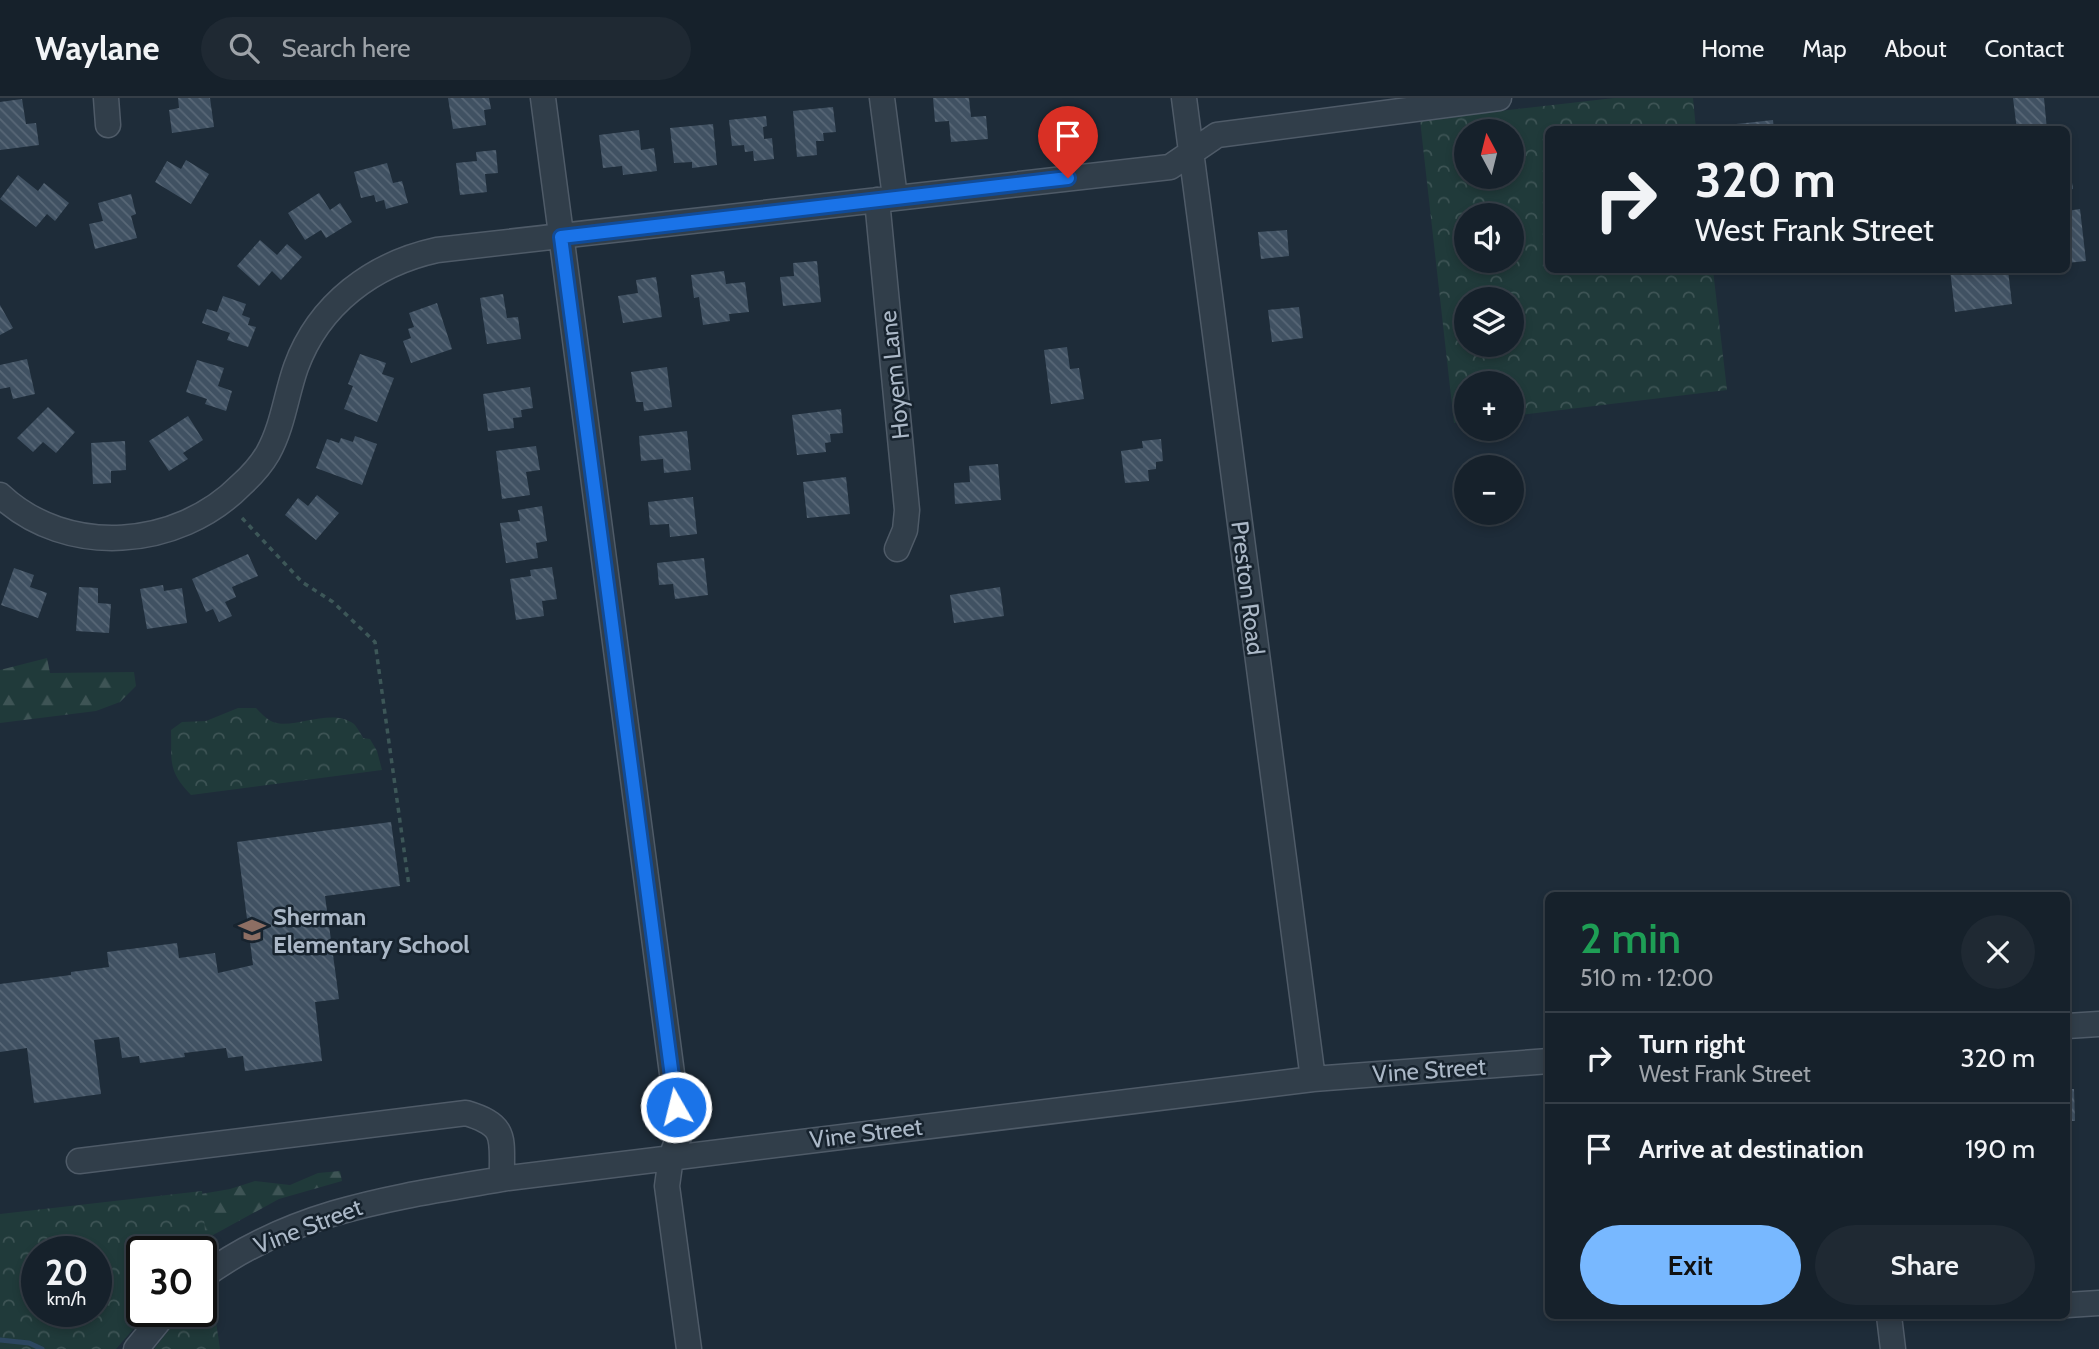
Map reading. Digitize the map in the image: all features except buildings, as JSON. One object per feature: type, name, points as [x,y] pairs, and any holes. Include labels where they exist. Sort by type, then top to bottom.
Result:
[{"type":"street","points":[[106,98],[108,125]]},
{"type":"street","points":[[543,98],[680,1134],[671,1157],[667,1186],[689,1349]]},
{"type":"street","name":"Hoyem Lane","points":[[882,98],[886,199],[907,510],[905,530],[897,549]]},
{"type":"street","name":"Preston Road","points":[[1184,98],[1313,1079]]},
{"type":"street","points":[[0,495],[33,519],[97,537],[125,538],[155,534],[179,527],[208,512],[232,495],[268,453],[279,427],[296,366],[306,344],[327,313],[351,289],[391,264],[415,255],[437,250],[1170,167],[1217,135],[1491,98]]},
{"type":"street","points":[[2070,1026],[2099,1024]]},
{"type":"street","name":"Vine Street","points":[[217,1266],[265,1239],[309,1220],[426,1190],[671,1157],[1313,1079],[1545,1061]]},
{"type":"street","points":[[79,1161],[466,1113],[487,1119],[497,1127],[502,1179]]},
{"type":"street","points":[[2070,1305],[2099,1303]]},
{"type":"street","points":[[1889,1319],[1893,1349]]},
{"type":"street","points":[[136,1349],[154,1327]]},
{"type":"path","points":[[242,518],[302,582],[333,602],[375,642],[409,886]]},
{"type":"green space","points":[[1614,98],[1693,98],[1696,126],[1545,126],[1545,273],[1713,273],[1727,390],[1524,415],[1524,371],[1454,371],[1454,423],[1420,120]]},
{"type":"green space","points":[[47,658],[50,673],[134,672],[136,686],[120,702],[96,711],[0,723],[0,670]]},
{"type":"green space","points":[[238,708],[256,708],[270,721],[282,724],[324,718],[345,719],[354,724],[363,738],[370,739],[377,751],[382,770],[191,795],[174,772],[171,730],[182,722],[206,721]]},
{"type":"green space","points":[[340,1171],[342,1181],[279,1199],[211,1236],[126,1236],[126,1300],[112,1306],[112,1236],[21,1236],[21,1327],[57,1327],[0,1349],[0,1219],[143,1204],[230,1189],[255,1181],[290,1185],[318,1173]]},
{"type":"green space","points":[[202,1191],[205,1236],[126,1236],[126,1327],[135,1327],[116,1349],[0,1349],[0,1214]]},
{"type":"green space","points":[[171,1327],[217,1327],[220,1349],[154,1349]]},
{"type":"waterway","points":[[0,1340],[29,1343],[42,1349]]},
{"type":"place","name":"Sherman Elementary School","points":[[252,930]]},
{"type":"route","points":[[676,1107],[561,237],[1068,178]]}]
